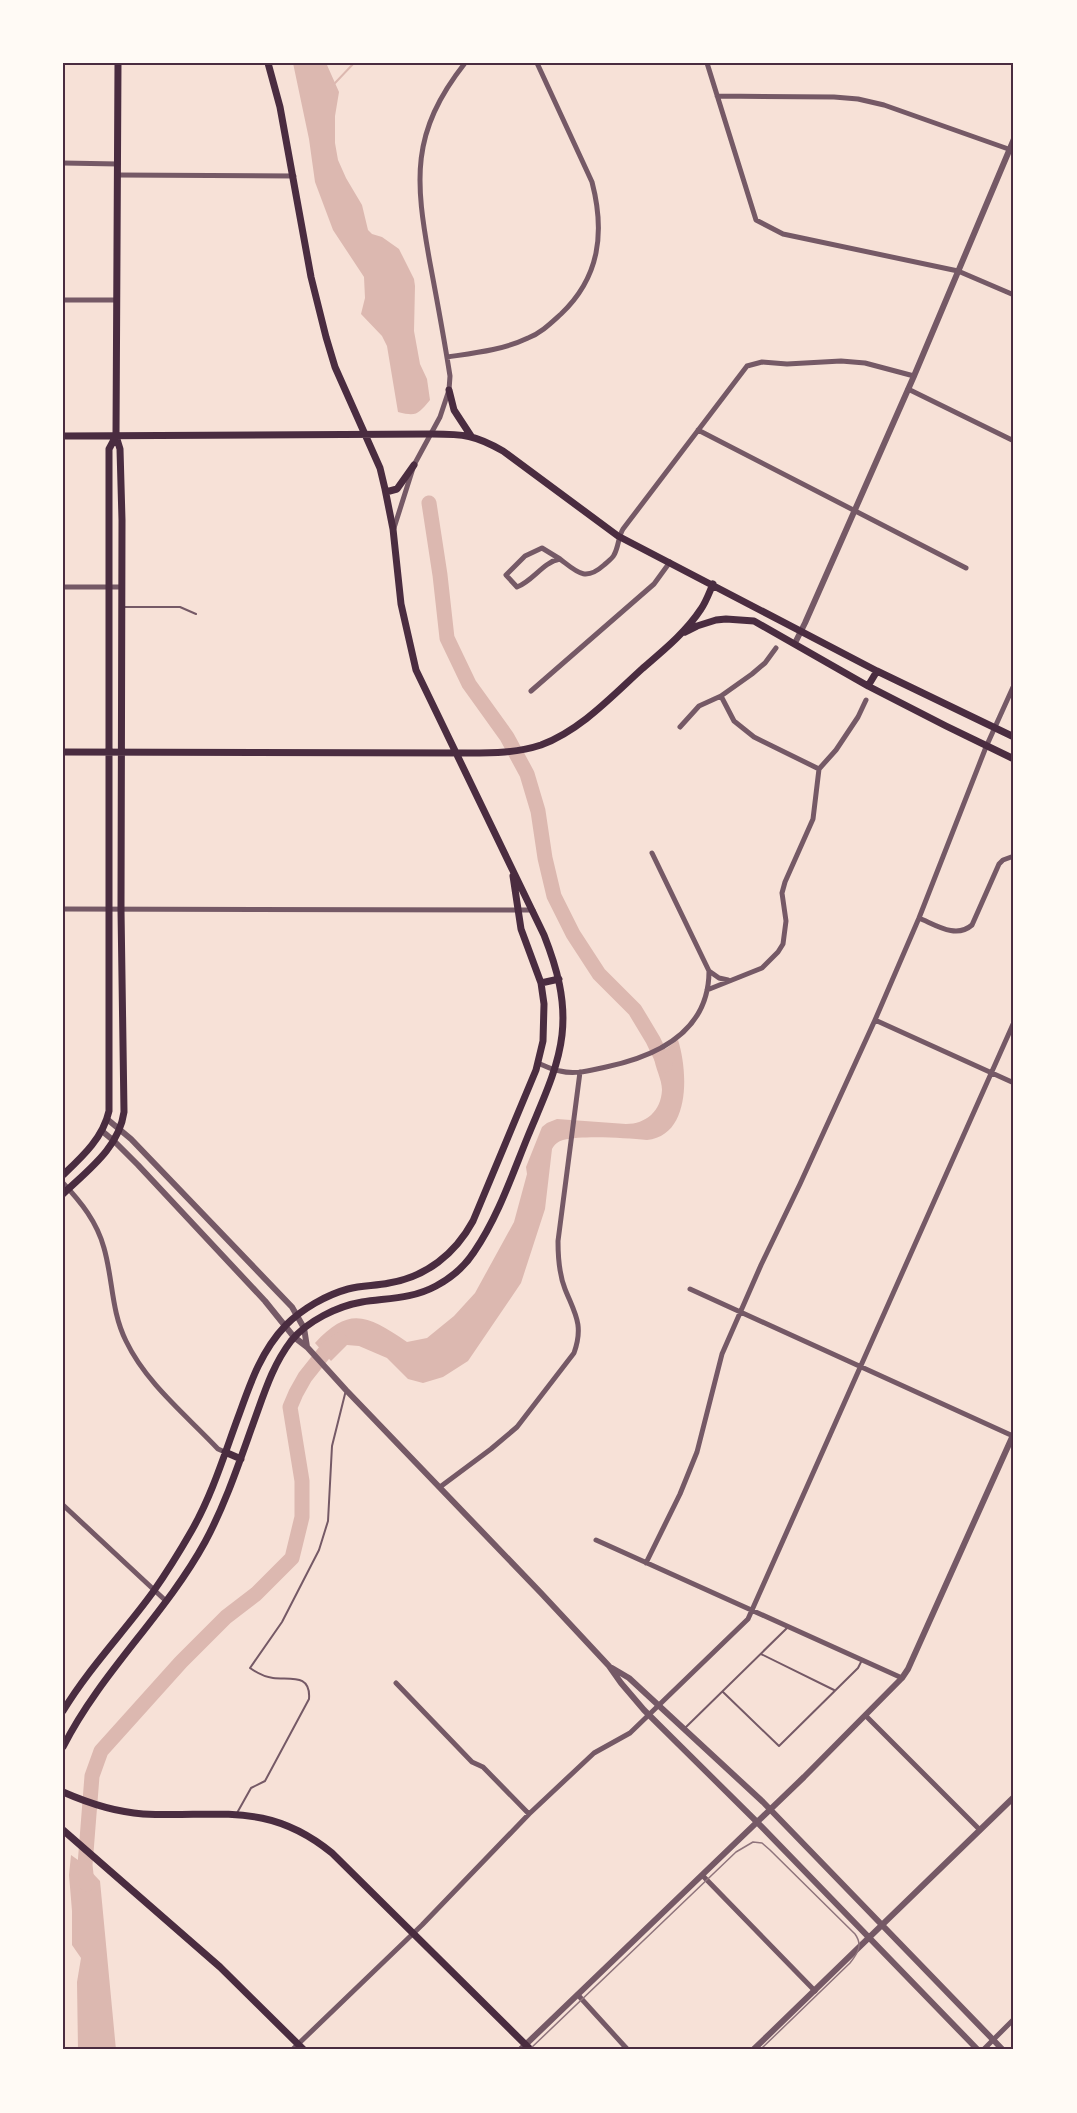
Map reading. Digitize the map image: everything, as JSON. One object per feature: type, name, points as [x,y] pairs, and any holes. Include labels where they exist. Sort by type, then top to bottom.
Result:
[{"type":"main road","points":[[65,1188],[106,1152],[120,1130],[124,1112],[121,910],[122,587],[120,449],[116,436],[118,63]]},
{"type":"main road","points":[[63,1748],[83,1709],[186,1574],[207,1538],[241,1459],[268,1379],[294,1337],[304,1328],[350,1305],[416,1295],[439,1284],[458,1270],[473,1254],[497,1209],[554,1069],[563,1022],[559,979],[555,963],[533,910],[512,870],[458,752],[416,670],[401,604],[393,529],[386,492],[380,468],[335,367],[326,337],[311,277],[280,107],[268,63]]},
{"type":"main road","points":[[449,390],[454,410],[471,436]]},
{"type":"main road","points":[[63,436],[432,434],[471,436],[503,451],[618,536],[877,671],[1014,737]]},
{"type":"main road","points":[[63,1175],[102,1131],[107,1119],[109,1096],[109,449],[116,436]]},
{"type":"main road","points":[[386,492],[396,489],[414,465]]},
{"type":"main road","points":[[63,752],[498,753],[523,750],[554,739],[586,719],[680,635],[700,611],[712,584]]},
{"type":"main road","points":[[110,607],[122,607]]},
{"type":"main road","points":[[680,635],[716,620],[754,621],[868,686],[1014,759]]},
{"type":"main road","points":[[868,686],[877,671]]},
{"type":"main road","points":[[63,1711],[154,1590],[193,1528],[217,1476],[256,1369],[270,1345],[285,1327],[298,1314],[348,1289],[404,1280],[429,1269],[448,1255],[462,1240],[482,1202],[538,1064],[543,1041],[541,983],[517,910],[512,870]]},
{"type":"main road","points":[[541,983],[559,979]]},
{"type":"main road","points":[[109,1018],[123,1018]]},
{"type":"main road","points":[[482,1202],[497,1209]]},
{"type":"main road","points":[[225,1452],[241,1459]]},
{"type":"main road","points":[[93,1669],[106,1678]]},
{"type":"main road","points":[[64,1792],[102,1806],[141,1814],[237,1813],[280,1822],[314,1839],[332,1853],[525,2048]]},
{"type":"main road","points":[[63,1830],[66,1837],[220,1967],[301,2047]]},
{"type":"street","points":[[393,529],[414,465],[432,434],[449,390],[450,376],[419,197],[419,170],[424,140],[436,108],[444,91],[465,63]]},
{"type":"street","points":[[447,357],[493,349],[527,339],[544,329],[570,306],[581,291],[593,267],[599,233],[597,201],[592,182],[537,63]]},
{"type":"street","points":[[706,63],[756,220],[783,234],[958,271],[1014,296]]},
{"type":"street","points":[[717,96],[858,99],[884,105],[1012,150]]},
{"type":"street","points":[[795,643],[914,376],[1012,150],[1014,139]]},
{"type":"street","points":[[63,164],[118,164]]},
{"type":"street","points":[[117,175],[294,176]]},
{"type":"street","points":[[63,300],[117,300]]},
{"type":"street","points":[[560,560],[550,563],[526,584],[517,587],[506,575],[525,556],[542,548],[560,560],[578,573],[596,572],[614,556],[618,536],[747,366],[753,363],[841,361],[865,363],[914,376]]},
{"type":"street","points":[[908,389],[1014,441]]},
{"type":"street","points":[[698,430],[966,568]]},
{"type":"street","points":[[531,691],[654,584],[670,562]]},
{"type":"street","points":[[63,587],[122,587]]},
{"type":"street","points":[[680,728],[699,706],[721,696],[752,674],[765,663],[776,648]]},
{"type":"street","points":[[646,1563],[694,1460],[717,1369],[740,1311],[919,918],[986,747],[1014,685]]},
{"type":"street","points":[[721,696],[734,721],[754,737],[819,769]]},
{"type":"street","points":[[707,990],[762,968],[783,944],[786,921],[782,893],[813,819],[819,769],[836,750],[866,700]]},
{"type":"street","points":[[538,1064],[554,1069],[580,1072],[630,1062],[647,1056],[675,1038],[688,1028],[701,1008],[707,990],[709,971],[652,853]]},
{"type":"street","points":[[919,918],[956,932],[968,929],[972,925],[999,864],[1014,856]]},
{"type":"street","points":[[63,909],[533,910]]},
{"type":"street","points":[[709,971],[719,978],[732,980]]},
{"type":"street","points":[[874,1020],[1014,1083]]},
{"type":"street","points":[[292,2050],[301,2047],[529,1814],[601,1747],[630,1733],[748,1619],[1014,1022]]},
{"type":"street","points":[[440,1487],[492,1449],[517,1426],[574,1353],[579,1324],[565,1288],[558,1255],[560,1220],[580,1072]]},
{"type":"street","points":[[107,1119],[198,1209],[298,1314],[304,1328],[307,1347]]},
{"type":"street","points":[[102,1131],[188,1218],[265,1301],[294,1337],[307,1347],[609,1666],[650,1715],[870,1937],[978,2050]]},
{"type":"street","points":[[65,1188],[85,1207],[101,1238],[117,1317],[125,1340],[138,1363],[218,1449],[225,1452]]},
{"type":"street","points":[[188,1218],[198,1209]]},
{"type":"street","points":[[525,2048],[758,1823],[902,1678],[1013,1438],[690,1289]]},
{"type":"street","points":[[63,1505],[166,1601]]},
{"type":"street","points":[[596,1540],[902,1678]]},
{"type":"street","points":[[609,1666],[629,1678],[771,1810],[1003,2050]]},
{"type":"street","points":[[396,1683],[472,1762],[483,1767],[529,1814]]},
{"type":"street","points":[[866,1716],[980,1830]]},
{"type":"street","points":[[758,2048],[1014,1797]]},
{"type":"street","points":[[1008,1803],[1014,1809]]},
{"type":"street","points":[[703,1876],[815,1991]]},
{"type":"street","points":[[578,1995],[628,2050]]},
{"type":"street","points":[[983,2050],[1014,2019]]},
{"type":"lane","points":[[122,607],[180,607],[196,614]]},
{"type":"lane","points":[[237,1813],[251,1788],[265,1781],[309,1699],[308,1688],[300,1679],[295,1677],[272,1678],[250,1668],[282,1622],[319,1550],[330,1512],[334,1439],[346,1390]]},
{"type":"lane","points":[[684,1729],[788,1627]]},
{"type":"lane","points":[[761,1654],[835,1690]]},
{"type":"lane","points":[[723,1692],[778,1746],[858,1668],[862,1660]]},
{"type":"shaded area","points":[[293,63],[325,63],[327,65],[339,92],[335,116],[335,143],[338,160],[362,205],[368,230],[399,249],[414,279],[414,331],[420,364],[427,379],[430,400],[417,413],[398,412],[387,346],[382,336],[361,314],[365,298],[364,277],[333,230],[315,182],[309,139]]},
{"type":"shaded area","points":[[678,1040],[684,1068],[683,1100],[679,1115],[672,1127],[661,1136],[647,1140],[582,1138],[563,1140],[553,1147],[545,1209],[521,1283],[468,1361],[443,1377],[423,1383],[408,1379],[387,1358],[359,1346],[347,1345],[331,1361],[315,1343],[327,1331],[349,1319],[370,1321],[407,1342],[427,1338],[454,1316],[475,1293],[514,1222],[527,1174],[526,1167],[542,1127],[557,1119],[626,1124],[646,1119],[659,1104],[662,1090],[654,1057]]},
{"type":"shaded area","points":[[71,1855],[85,1865],[100,1881],[116,2050],[78,2050],[77,1982],[81,1958],[72,1945],[69,1875]]},
{"type":"waterway","points":[[335,83],[354,63]]},
{"type":"waterway","points":[[429,503],[447,638],[469,684],[507,737],[527,774],[538,811],[545,858],[554,896],[573,934],[599,974],[635,1010],[665,1065]]},
{"type":"waterway","points":[[87,1884],[85,1865],[92,1776],[101,1751],[181,1662],[226,1617],[256,1594],[292,1558],[302,1517],[302,1481],[290,1407],[305,1377],[328,1348],[340,1340]]},
{"type":"tram line","points":[[529,2050],[736,1852],[753,1842],[762,1843],[770,1850],[855,1934],[859,1942],[857,1952],[850,1963],[760,2050]]}]
